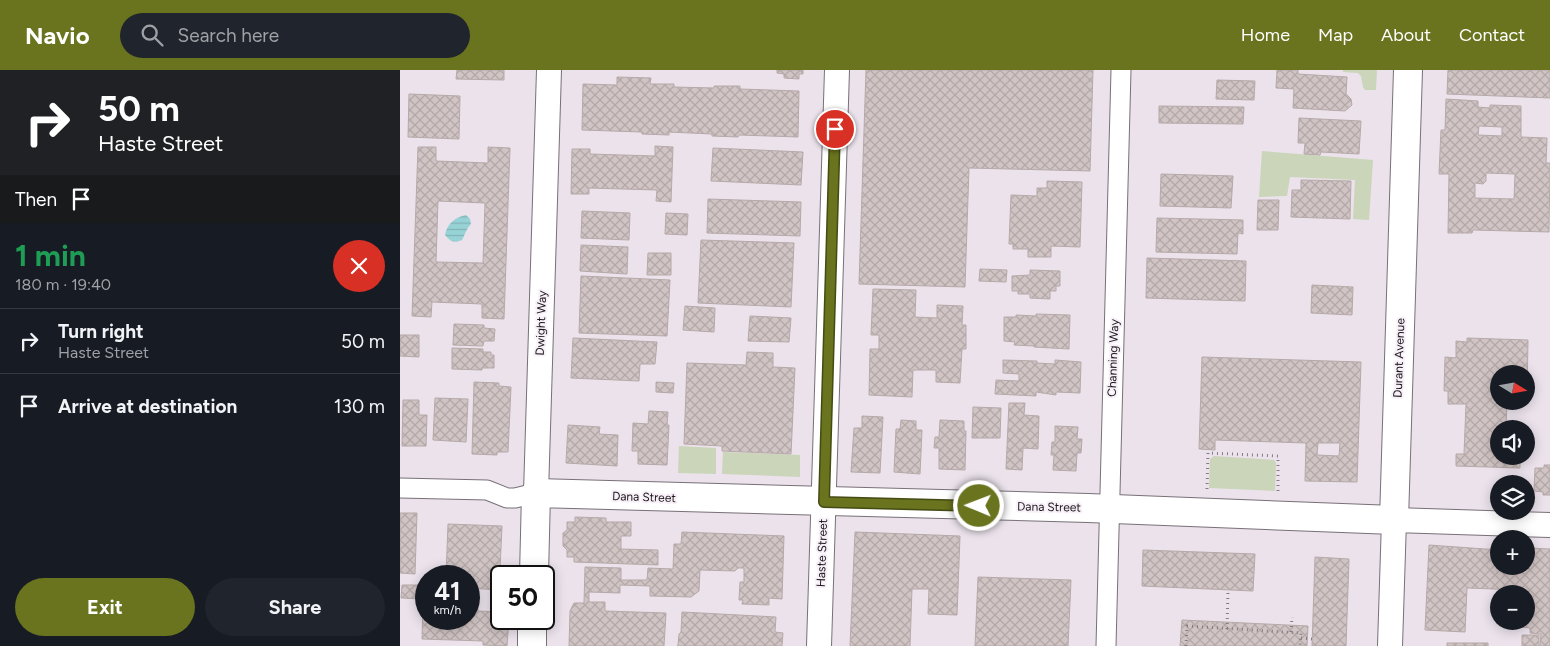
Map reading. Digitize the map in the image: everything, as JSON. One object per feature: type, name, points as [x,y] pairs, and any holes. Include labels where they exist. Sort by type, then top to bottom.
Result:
[{"type":"main road","name":"Durant Avenue","points":[[1394,520],[1408,70]]},
{"type":"main road","name":"Dana Street","points":[[536,493],[1109,509],[1394,520]]},
{"type":"main road","name":"Dwight Way","points":[[534,565],[536,493]]},
{"type":"main road","points":[[532,630],[532,646]]},
{"type":"street","name":"Dwight Way","points":[[536,493],[549,70]]},
{"type":"street","name":"Haste Street","points":[[819,646],[837,70]]},
{"type":"street","name":"Channing Way","points":[[1106,646],[1121,70]]},
{"type":"street","name":"Dana Street","points":[[400,488],[487,490],[507,498],[536,493]]},
{"type":"street","name":"Dana Street","points":[[1394,520],[1550,524]]},
{"type":"street","name":"Durant Avenue","points":[[1390,646],[1394,520]]},
{"type":"path","points":[[1206,513],[1208,454],[1278,456],[1278,516]]},
{"type":"path","points":[[1227,629],[1228,590]]},
{"type":"path","points":[[1291,632],[1292,617]]},
{"type":"path","points":[[1186,646],[1187,626],[1301,633],[1300,646]]},
{"type":"path","points":[[1300,638],[1312,639]]},
{"type":"green space","points":[[1343,70],[1377,70],[1376,90],[1365,90],[1361,76],[1358,73],[1343,72]]},
{"type":"green space","points":[[1262,151],[1373,160],[1369,220],[1353,219],[1355,180],[1290,177],[1287,196],[1259,197]]},
{"type":"green space","points":[[679,446],[716,448],[716,474],[678,473]]},
{"type":"green space","points":[[723,452],[800,455],[800,477],[722,474]]},
{"type":"green space","points":[[1214,456],[1274,460],[1276,463],[1275,491],[1209,488],[1210,459]]},
{"type":"water","points":[[466,215],[470,219],[471,224],[462,240],[454,242],[445,235],[448,228],[455,219]]},
{"type":"building","points":[[457,70],[504,70],[504,80],[456,79]]},
{"type":"building","points":[[777,70],[803,70],[803,74],[799,74],[799,79],[784,78],[784,74],[777,73]]},
{"type":"building","points":[[866,70],[1093,70],[1090,171],[969,168],[965,287],[859,284]]},
{"type":"building","points":[[1277,70],[1298,70],[1298,74],[1347,77],[1346,94],[1351,99],[1352,105],[1345,111],[1293,108],[1294,89],[1276,88]]},
{"type":"building","points":[[1448,70],[1550,70],[1550,98],[1447,94]]},
{"type":"building","points":[[617,77],[651,78],[650,84],[674,84],[674,87],[714,88],[714,86],[740,86],[740,89],[799,91],[798,137],[712,136],[712,134],[669,132],[669,135],[582,130],[583,84],[617,85]]},
{"type":"building","points":[[1217,80],[1255,81],[1254,100],[1216,99]]},
{"type":"building","points":[[409,94],[460,96],[459,139],[408,137]]},
{"type":"building","points":[[1446,99],[1478,101],[1478,107],[1490,108],[1490,105],[1521,106],[1521,137],[1547,138],[1546,163],[1550,163],[1549,232],[1473,230],[1472,233],[1448,233],[1449,174],[1439,174],[1441,130],[1445,130]],"holes":[[[1479,126],[1502,127],[1502,136],[1478,135]],[[1486,173],[1515,174],[1514,199],[1475,198],[1475,183],[1483,184],[1486,181]]]},
{"type":"building","points":[[1159,106],[1244,107],[1243,124],[1159,123]]},
{"type":"building","points":[[1299,118],[1361,121],[1359,154],[1321,152],[1320,155],[1304,154],[1305,143],[1298,143]]},
{"type":"building","points":[[655,146],[673,147],[671,202],[656,201],[657,190],[589,188],[589,194],[571,194],[572,149],[590,149],[590,154],[655,156]]},
{"type":"building","points":[[418,147],[436,147],[436,161],[488,163],[488,147],[510,148],[504,319],[482,318],[482,304],[432,302],[431,317],[412,316]],"holes":[[[438,201],[485,203],[483,263],[436,262]]]},
{"type":"building","points":[[713,148],[803,152],[801,185],[711,181]]},
{"type":"building","points":[[1161,174],[1233,176],[1231,208],[1160,206]]},
{"type":"building","points":[[1301,180],[1351,181],[1350,219],[1291,217],[1292,190],[1301,190]]},
{"type":"building","points":[[1047,181],[1082,182],[1080,247],[1051,246],[1051,257],[1028,257],[1028,249],[1013,249],[1013,244],[1009,244],[1011,195],[1037,196],[1037,188],[1047,188]]},
{"type":"building","points":[[708,199],[801,202],[800,236],[707,233]]},
{"type":"building","points":[[1258,200],[1279,200],[1278,230],[1257,230]]},
{"type":"building","points":[[582,211],[630,213],[629,240],[581,238]]},
{"type":"building","points":[[666,213],[688,214],[687,235],[665,234]]},
{"type":"building","points":[[1157,218],[1243,220],[1243,234],[1238,233],[1237,254],[1156,252]]},
{"type":"building","points":[[701,240],[794,243],[791,307],[698,303]]},
{"type":"building","points":[[581,245],[628,247],[627,274],[580,271]]},
{"type":"building","points":[[648,253],[671,253],[671,275],[647,275]]},
{"type":"building","points":[[1147,258],[1246,261],[1245,301],[1146,298]]},
{"type":"building","points":[[980,269],[1007,270],[1006,282],[979,281]]},
{"type":"building","points":[[1030,270],[1060,271],[1060,286],[1056,286],[1056,291],[1050,291],[1050,299],[1030,298],[1030,294],[1018,294],[1018,291],[1012,291],[1012,276],[1030,275]]},
{"type":"building","points":[[581,276],[670,280],[667,336],[579,333]]},
{"type":"building","points":[[1312,285],[1353,287],[1352,315],[1311,313]]},
{"type":"building","points":[[873,289],[916,290],[915,317],[937,318],[937,305],[963,306],[962,325],[966,325],[966,349],[962,349],[960,383],[936,382],[936,370],[913,370],[912,397],[869,395],[870,349],[879,349],[879,335],[871,335]]},
{"type":"building","points":[[685,306],[715,308],[714,332],[683,330]]},
{"type":"building","points":[[1036,314],[1070,315],[1069,349],[1014,345],[1015,342],[1004,341],[1004,317],[1016,317],[1016,315],[1036,316]]},
{"type":"building","points":[[750,316],[791,318],[789,342],[748,341]]},
{"type":"building","points":[[454,324],[484,325],[484,328],[495,329],[494,341],[484,341],[483,346],[453,345]]},
{"type":"building","points":[[400,335],[419,335],[419,357],[400,356]]},
{"type":"building","points":[[573,338],[657,342],[655,364],[640,364],[639,381],[571,378]]},
{"type":"building","points":[[1467,338],[1528,340],[1528,365],[1490,365],[1490,410],[1507,410],[1506,420],[1490,420],[1490,465],[1520,465],[1520,468],[1456,466],[1456,454],[1464,454],[1466,404],[1448,404],[1448,391],[1444,391],[1445,357],[1456,358],[1456,341],[1467,342]]},
{"type":"building","points":[[452,348],[483,349],[483,352],[491,352],[491,355],[494,355],[494,368],[482,368],[482,370],[452,369]]},
{"type":"building","points":[[747,352],[773,353],[773,367],[795,368],[791,454],[722,451],[722,446],[684,444],[687,363],[746,365]]},
{"type":"building","points":[[1202,357],[1361,362],[1357,482],[1305,481],[1306,443],[1215,440],[1215,450],[1199,449]],"holes":[[[1318,443],[1340,443],[1339,456],[1317,455]]]},
{"type":"building","points":[[1003,360],[1037,361],[1037,363],[1055,364],[1055,360],[1081,362],[1080,393],[1056,392],[1056,395],[1036,392],[1036,396],[995,394],[996,380],[1019,381],[1019,374],[1003,373]]},
{"type":"building","points":[[474,382],[499,383],[499,386],[511,387],[508,452],[497,452],[497,455],[472,454]]},
{"type":"building","points":[[656,382],[674,383],[673,393],[656,392]]},
{"type":"building","points":[[435,398],[468,399],[466,442],[433,440]]},
{"type":"building","points":[[403,400],[419,400],[419,415],[427,415],[426,446],[402,446]]},
{"type":"building","points":[[1009,403],[1025,403],[1024,415],[1039,416],[1038,449],[1023,448],[1022,470],[1006,469]]},
{"type":"building","points":[[973,407],[1001,408],[1000,438],[972,438]]},
{"type":"building","points":[[649,411],[668,412],[667,465],[638,464],[638,451],[632,451],[633,423],[648,424]]},
{"type":"building","points":[[862,416],[883,417],[880,473],[851,472],[854,428],[862,428]]},
{"type":"building","points":[[901,420],[916,421],[916,430],[922,430],[920,474],[894,472],[896,429],[900,429]]},
{"type":"building","points":[[940,420],[964,421],[964,431],[966,431],[965,470],[939,469],[939,448],[934,448],[935,437],[939,437]]},
{"type":"building","points":[[568,425],[600,427],[599,434],[618,435],[617,466],[566,463]]},
{"type":"building","points":[[1055,426],[1078,427],[1077,439],[1082,439],[1081,453],[1077,453],[1076,471],[1053,470],[1054,455],[1051,455],[1052,442],[1055,442]]},
{"type":"building","points":[[1544,465],[1550,465],[1550,495],[1543,495],[1543,492],[1535,491],[1535,468],[1544,468]]},
{"type":"building","points":[[400,513],[417,513],[415,574],[400,573]]},
{"type":"building","points":[[575,517],[606,518],[606,522],[631,522],[631,536],[621,536],[621,549],[658,550],[658,565],[574,562],[574,557],[567,557],[567,550],[563,546],[563,533],[567,530],[567,522],[575,522]]},
{"type":"building","points":[[448,524],[502,526],[500,565],[490,565],[490,589],[480,589],[480,565],[446,565]]},
{"type":"building","points":[[682,532],[784,536],[782,599],[769,598],[769,605],[742,604],[743,600],[739,600],[740,582],[744,582],[744,568],[738,568],[735,571],[700,570],[699,591],[691,597],[650,596],[650,586],[620,585],[620,593],[589,592],[589,602],[605,602],[605,611],[666,613],[664,646],[569,646],[570,611],[574,603],[584,603],[585,567],[621,568],[621,580],[647,580],[648,568],[673,569],[674,544],[681,544]]},
{"type":"building","points":[[855,532],[960,536],[957,615],[928,614],[929,589],[912,589],[910,646],[850,646]]},
{"type":"building","points":[[1429,545],[1490,549],[1490,575],[1535,575],[1535,548],[1550,549],[1550,646],[1540,646],[1541,634],[1530,633],[1530,630],[1535,630],[1535,585],[1490,585],[1490,589],[1467,588],[1465,632],[1425,630]]},
{"type":"building","points":[[1143,550],[1255,554],[1253,591],[1142,586]]},
{"type":"building","points":[[1315,557],[1349,559],[1346,646],[1312,646]]},
{"type":"building","points":[[978,577],[1071,580],[1068,646],[975,646]]},
{"type":"building","points":[[402,585],[415,585],[415,599],[401,598]]},
{"type":"building","points":[[480,611],[490,612],[490,630],[508,630],[507,646],[483,645],[483,641],[422,639],[422,630],[480,630]]},
{"type":"building","points":[[682,612],[776,617],[775,632],[783,633],[782,646],[677,646],[681,632]]},
{"type":"building","points":[[1182,620],[1308,626],[1307,646],[1180,646]]},
{"type":"building","points":[[1522,635],[1539,635],[1539,646],[1522,646]]},
{"type":"building","points":[[1447,643],[1488,643],[1488,646],[1447,646]]},
{"type":"route","points":[[835,129],[824,502],[979,506]]}]
